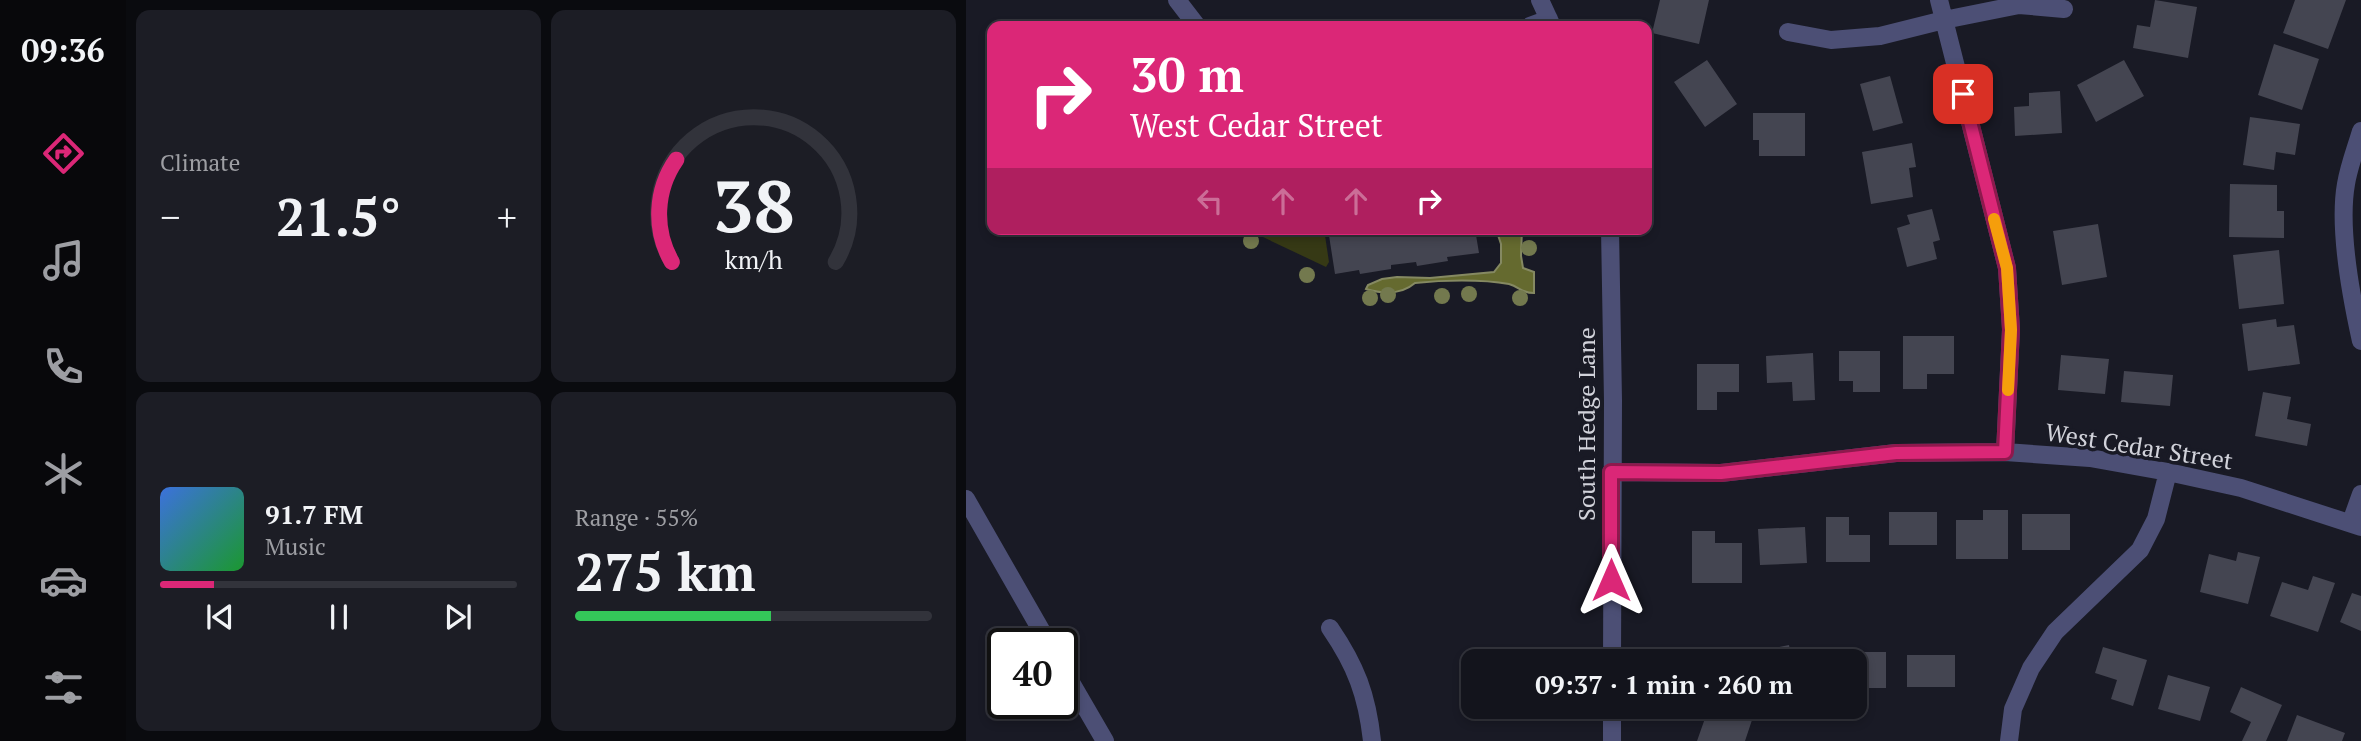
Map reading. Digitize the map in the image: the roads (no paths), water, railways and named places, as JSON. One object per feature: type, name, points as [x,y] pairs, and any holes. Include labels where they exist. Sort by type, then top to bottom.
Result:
[{"type":"street","points":[[1177,0],[1193,21]]},
{"type":"street","points":[[1540,0],[1550,21]]},
{"type":"street","points":[[1939,0],[2007,268],[2011,330],[2005,452]]},
{"type":"street","points":[[1788,32],[1831,40],[1880,36],[2019,5],[2064,9]]},
{"type":"street","points":[[2361,131],[2346,185],[2353,217],[2350,283],[2361,341]]},
{"type":"street","name":"South Hedge Lane","points":[[1610,235],[1613,401],[1612,649]]},
{"type":"street","name":"West Cedar Street","points":[[1611,472],[1721,473],[1896,453],[2005,452],[2090,458],[2168,472],[2241,488],[2356,524]]},
{"type":"street","points":[[2009,741],[2013,709],[2031,668],[2055,632],[2140,550],[2156,519],[2168,472]]},
{"type":"street","points":[[2356,524],[2361,494]]},
{"type":"street","points":[[966,499],[1040,628]]},
{"type":"street","points":[[1330,628],[1350,657],[1365,696],[1372,741]]},
{"type":"street","points":[[1078,695],[1105,741]]},
{"type":"street","points":[[1612,719],[1612,741]]}]
